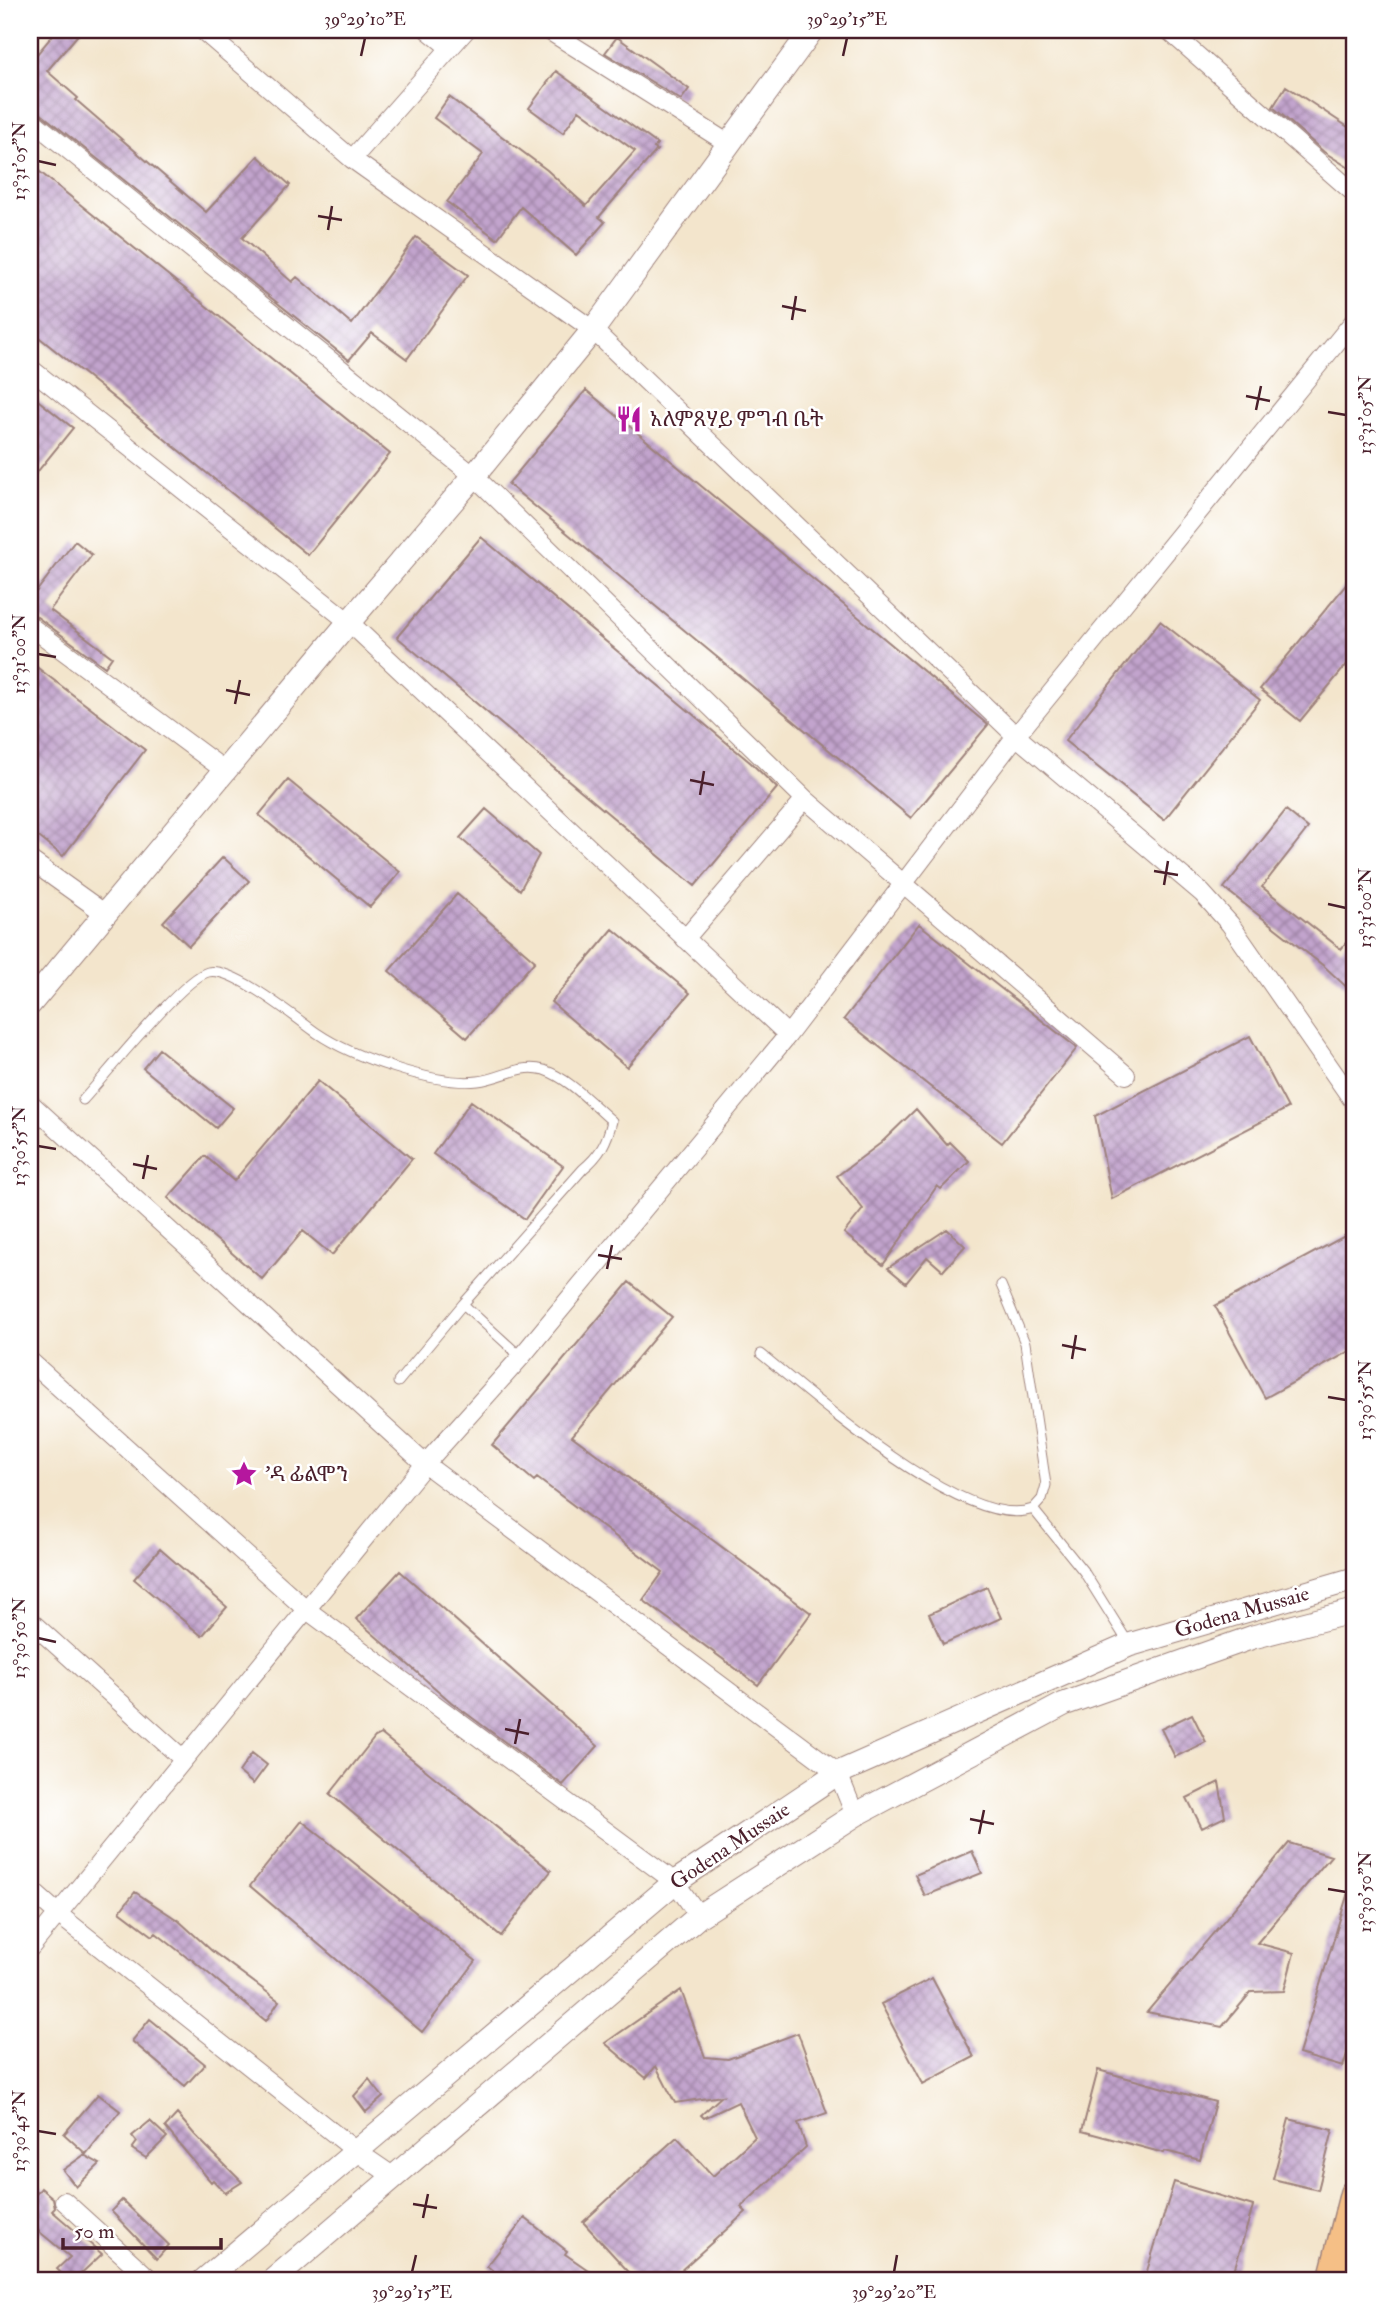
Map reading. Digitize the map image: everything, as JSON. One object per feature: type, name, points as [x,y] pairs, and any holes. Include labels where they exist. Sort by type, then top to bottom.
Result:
[{"type":"main road","points":[[1332,2281],[1354,2194]]},
{"type":"street","points":[[202,30],[352,159],[593,330],[1017,736],[1202,893],[1230,924],[1354,1102]]},
{"type":"street","points":[[428,30],[450,48]]},
{"type":"street","points":[[352,159],[466,30]]},
{"type":"street","points":[[548,30],[729,144]]},
{"type":"street","points":[[30,1004],[474,476],[593,330],[812,30]]},
{"type":"street","points":[[1168,30],[1354,193]]},
{"type":"street","points":[[30,119],[474,476],[805,799],[1126,1075]]},
{"type":"street","points":[[30,1948],[425,1464],[521,1357],[788,1035],[1017,736],[1354,321]]},
{"type":"street","points":[[30,368],[349,622],[788,1035]]},
{"type":"street","points":[[30,626],[224,771]]},
{"type":"street","points":[[685,939],[805,799]]},
{"type":"street","points":[[30,860],[104,913]]},
{"type":"street","points":[[30,1103],[425,1464],[838,1773],[855,1815]]},
{"type":"street","points":[[30,1361],[307,1610],[675,1882],[699,1916]]},
{"type":"street","name":"Godena Mussaie","points":[[203,2281],[675,1882],[838,1773],[1129,1645],[1354,1579]]},
{"type":"street","points":[[1247,1610],[1253,1637]]},
{"type":"street","name":"Godena Mussaie","points":[[272,2281],[699,1916],[855,1815],[1064,1704],[1253,1637],[1354,1611]]},
{"type":"street","points":[[30,1621],[183,1759]]},
{"type":"street","points":[[30,1889],[356,2151],[394,2177]]},
{"type":"street","points":[[64,2201],[152,2281]]},
{"type":"lane","points":[[83,1100],[184,986],[208,972],[230,975],[328,1040],[366,1058],[450,1082],[479,1081],[529,1067],[545,1071],[566,1081],[612,1121],[607,1141],[597,1157],[583,1169],[463,1304],[398,1382]]},
{"type":"lane","points":[[761,1354],[872,1444],[928,1478],[979,1506],[1010,1514],[1033,1509],[1042,1499],[1045,1485],[1026,1343],[1002,1284]]},
{"type":"lane","points":[[463,1304],[521,1357]]},
{"type":"lane","points":[[1033,1509],[1084,1572],[1129,1645]]},
{"type":"building","points":[[57,30],[82,30],[47,71],[78,98],[76,100],[206,212],[258,156],[290,185],[242,238],[292,282],[297,277],[352,324],[416,237],[468,275],[407,359],[372,333],[349,360],[30,105],[30,57],[33,59]]},
{"type":"building","points":[[617,37],[689,89],[681,100],[605,53]]},
{"type":"building","points":[[556,71],[657,144],[654,148],[657,150],[599,217],[605,222],[576,255],[521,207],[497,239],[447,202],[483,154],[434,118],[449,97],[547,170],[586,206],[635,151],[579,110],[563,133],[529,108]]},
{"type":"building","points":[[1286,86],[1354,131],[1354,171],[1324,152],[1273,107]]},
{"type":"building","points":[[30,164],[390,454],[308,555],[30,330]]},
{"type":"building","points":[[586,390],[988,725],[911,818],[508,484]]},
{"type":"building","points":[[30,394],[73,428],[30,481]]},
{"type":"building","points":[[481,537],[751,763],[777,788],[695,886],[397,637]]},
{"type":"building","points":[[75,541],[92,555],[50,610],[112,657],[105,667],[37,617],[30,615],[30,600]]},
{"type":"building","points":[[1354,575],[1354,656],[1300,721],[1260,689]]},
{"type":"building","points":[[1160,621],[1260,700],[1164,820],[1065,741]]},
{"type":"building","points":[[30,662],[145,750],[63,856],[30,830]]},
{"type":"building","points":[[288,780],[400,872],[370,907],[259,815]]},
{"type":"building","points":[[486,809],[539,855],[520,890],[460,838]]},
{"type":"building","points":[[1286,810],[1308,828],[1262,887],[1341,949],[1354,933],[1354,994],[1325,967],[1224,888]]},
{"type":"building","points":[[223,857],[249,881],[189,946],[163,922]]},
{"type":"building","points":[[457,894],[535,961],[467,1038],[389,971]]},
{"type":"building","points":[[919,924],[1077,1048],[1002,1143],[844,1019]]},
{"type":"building","points":[[613,929],[690,993],[627,1067],[551,1002]]},
{"type":"building","points":[[1250,1036],[1288,1108],[1112,1199],[1095,1116]]},
{"type":"building","points":[[159,1049],[233,1108],[216,1128],[143,1068]]},
{"type":"building","points":[[318,1081],[412,1159],[332,1255],[303,1231],[262,1279],[168,1198],[205,1156],[234,1181]]},
{"type":"building","points":[[471,1101],[563,1166],[525,1219],[433,1154]]},
{"type":"building","points":[[916,1109],[947,1145],[950,1142],[969,1161],[941,1189],[937,1186],[883,1265],[844,1233],[863,1209],[837,1176],[881,1143]]},
{"type":"building","points":[[947,1229],[965,1246],[943,1271],[927,1257],[906,1283],[888,1268]]},
{"type":"building","points":[[1354,1231],[1354,1349],[1265,1398],[1215,1306]]},
{"type":"building","points":[[629,1282],[672,1317],[572,1436],[811,1613],[758,1685],[643,1600],[663,1572],[537,1478],[534,1481],[492,1445]]},
{"type":"building","points":[[160,1549],[227,1607],[202,1636],[134,1579]]},
{"type":"building","points":[[400,1571],[598,1746],[563,1785],[451,1702],[356,1619]]},
{"type":"building","points":[[987,1587],[1001,1618],[943,1644],[929,1614]]},
{"type":"building","points":[[1192,1714],[1206,1742],[1175,1757],[1161,1729]]},
{"type":"building","points":[[381,1734],[551,1871],[501,1936],[330,1794],[375,1737]]},
{"type":"building","points":[[252,1753],[267,1765],[253,1784],[239,1772]]},
{"type":"building","points":[[1219,1782],[1225,1817],[1202,1828],[1187,1798]]},
{"type":"building","points":[[302,1821],[476,1961],[422,2032],[250,1886]]},
{"type":"building","points":[[1289,1843],[1331,1856],[1257,1943],[1294,1953],[1284,1991],[1251,1992],[1222,2027],[1147,2012]]},
{"type":"building","points":[[972,1851],[982,1873],[925,1896],[915,1875]]},
{"type":"building","points":[[1350,1886],[1354,1887],[1354,2030],[1343,2067],[1299,2054]]},
{"type":"building","points":[[135,1892],[179,1921],[212,1951],[279,2001],[266,2021],[190,1958],[156,1933],[153,1936],[120,1911]]},
{"type":"building","points":[[932,1978],[974,2057],[923,2084],[881,2004]]},
{"type":"building","points":[[681,1990],[705,2057],[728,2059],[798,2033],[827,2113],[798,2123],[806,2147],[741,2207],[746,2212],[669,2281],[637,2281],[583,2222],[677,2137],[713,2176],[755,2137],[738,2102],[704,2118],[701,2115],[722,2096],[675,2103],[656,2066],[646,2078],[605,2043]]},
{"type":"building","points":[[150,2019],[205,2064],[185,2086],[132,2041]]},
{"type":"building","points":[[1098,2070],[1215,2102],[1200,2160],[1082,2131]]},
{"type":"building","points":[[369,2079],[383,2097],[366,2112],[354,2096]]},
{"type":"building","points":[[98,2094],[120,2111],[86,2154],[64,2134]]},
{"type":"building","points":[[177,2114],[242,2182],[225,2193],[213,2180],[211,2182],[165,2127]]},
{"type":"building","points":[[1289,2119],[1333,2130],[1318,2190],[1273,2179]]},
{"type":"building","points":[[150,2121],[167,2137],[146,2158],[132,2149],[137,2142],[132,2136]]},
{"type":"building","points":[[84,2155],[100,2164],[76,2187],[63,2170]]},
{"type":"building","points":[[1174,2182],[1253,2206],[1231,2281],[1144,2281]]},
{"type":"building","points":[[41,2188],[53,2198],[55,2208],[52,2211],[102,2254],[73,2281],[69,2281],[57,2269],[70,2257],[30,2224],[30,2202]]},
{"type":"building","points":[[122,2200],[169,2245],[157,2259],[111,2211]]},
{"type":"building","points":[[525,2218],[567,2251],[565,2254],[604,2281],[506,2281],[487,2266]]},
{"type":"place","name":"አለምጸሃይ ምግብ ቤት","points":[[629,419]]},
{"type":"place","name":"'ዳ ፊልሞን","points":[[244,1474]]}]
